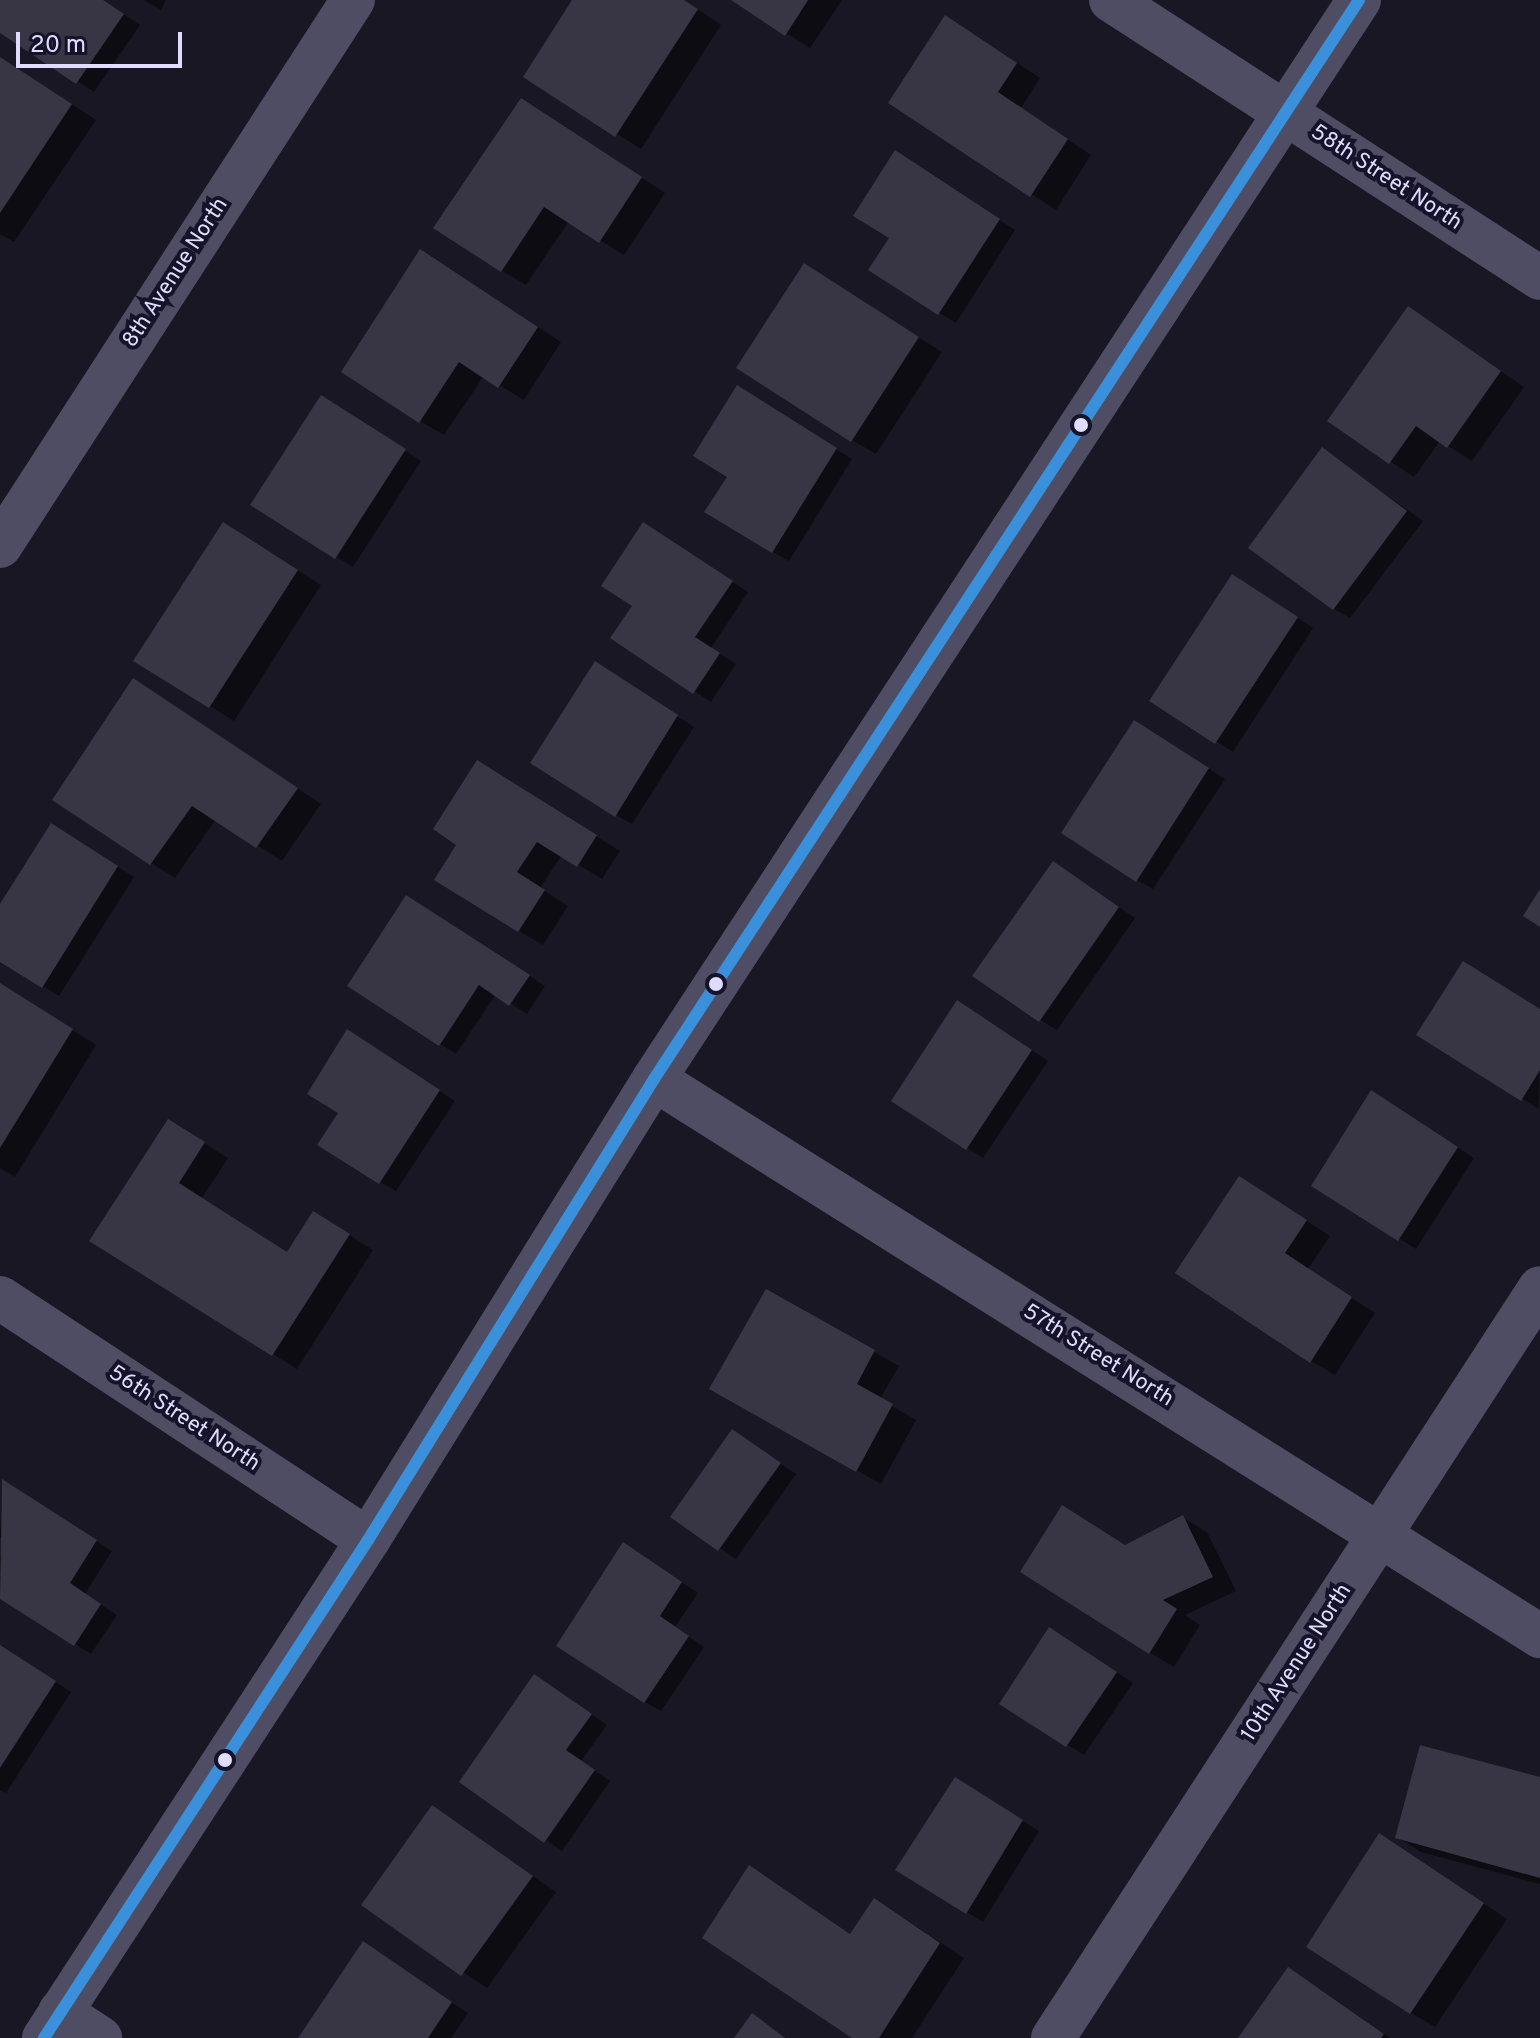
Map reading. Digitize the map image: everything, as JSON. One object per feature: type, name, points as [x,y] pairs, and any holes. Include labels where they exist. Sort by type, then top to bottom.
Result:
[{"type":"street","name":"8th Avenue North","points":[[0,546],[353,0]]},
{"type":"street","name":"58th Street North","points":[[1111,0],[1540,278]]},
{"type":"street","points":[[100,2038],[52,2025],[368,1540],[654,1079],[1359,0]]},
{"type":"street","name":"57th Street North","points":[[654,1079],[1540,1636]]},
{"type":"street","name":"10th Avenue North","points":[[1053,2038],[1540,1288]]},
{"type":"street","name":"56th Street North","points":[[0,1298],[368,1540]]},
{"type":"building","points":[[0,0],[103,0],[124,14],[76,84],[0,33]]},
{"type":"building","points":[[572,0],[684,0],[698,9],[615,137],[523,77]]},
{"type":"building","points":[[731,0],[808,0],[785,36]]},
{"type":"building","points":[[945,15],[1017,63],[998,92],[1068,139],[1030,197],[888,103]]},
{"type":"building","points":[[0,57],[72,104],[0,213]]},
{"type":"building","points":[[521,98],[642,177],[599,243],[544,207],[501,272],[433,228]]},
{"type":"building","points":[[895,150],[1000,219],[938,315],[868,270],[889,238],[853,216]]},
{"type":"building","points":[[420,249],[538,327],[498,388],[459,362],[419,423],[341,372]]},
{"type":"building","points":[[804,263],[919,337],[851,442],[736,368]]},
{"type":"building","points":[[1408,306],[1501,371],[1447,448],[1416,426],[1389,464],[1327,421]]},
{"type":"building","points":[[737,385],[837,448],[772,553],[704,512],[727,477],[693,456]]},
{"type":"building","points":[[321,395],[406,449],[335,559],[250,505]]},
{"type":"building","points":[[1322,447],[1407,511],[1333,610],[1248,548]]},
{"type":"building","points":[[223,522],[298,570],[209,708],[133,661]]},
{"type":"building","points":[[643,522],[733,581],[695,637],[720,653],[693,694],[610,638],[632,606],[601,586]]},
{"type":"building","points":[[1232,574],[1298,617],[1215,744],[1149,701]]},
{"type":"building","points":[[595,661],[678,715],[615,817],[530,763]]},
{"type":"building","points":[[133,678],[298,788],[256,848],[192,806],[150,865],[52,800]]},
{"type":"building","points":[[1134,720],[1209,768],[1136,882],[1061,833]]},
{"type":"building","points":[[477,760],[597,835],[577,867],[537,842],[517,872],[545,890],[518,932],[434,880],[456,845],[433,829]]},
{"type":"building","points":[[51,823],[118,866],[42,988],[0,962],[0,904]]},
{"type":"building","points":[[1053,861],[1119,907],[1039,1022],[972,976]]},
{"type":"building","points":[[1540,889],[1540,927],[1523,916]]},
{"type":"building","points":[[406,895],[530,975],[509,1006],[479,985],[439,1046],[347,986]]},
{"type":"building","points":[[1463,961],[1540,1009],[1540,1070],[1521,1101],[1416,1035]]},
{"type":"building","points":[[0,983],[73,1029],[0,1148]]},
{"type":"building","points":[[957,1000],[1032,1050],[966,1150],[891,1101]]},
{"type":"building","points":[[347,1029],[440,1090],[379,1184],[317,1145],[338,1113],[307,1094]]},
{"type":"building","points":[[1371,1090],[1458,1147],[1398,1241],[1311,1186]]},
{"type":"building","points":[[168,1119],[205,1142],[179,1183],[287,1252],[313,1211],[350,1234],[272,1356],[89,1241]]},
{"type":"building","points":[[1239,1176],[1307,1220],[1285,1253],[1352,1297],[1310,1363],[1175,1273]]},
{"type":"building","points":[[766,1289],[875,1350],[857,1384],[893,1404],[856,1472],[709,1389]]},
{"type":"building","points":[[732,1429],[781,1463],[718,1551],[670,1517]]},
{"type":"building","points":[[2,1479],[97,1540],[70,1583],[101,1604],[74,1646],[0,1599]]},
{"type":"building","points":[[1062,1505],[1125,1545],[1183,1515],[1213,1577],[1163,1600],[1177,1609],[1149,1654],[1020,1572]]},
{"type":"building","points":[[623,1542],[682,1582],[660,1616],[689,1636],[644,1703],[556,1646]]},
{"type":"building","points":[[1049,1627],[1117,1672],[1066,1747],[999,1704]]},
{"type":"building","points":[[0,1645],[56,1681],[0,1768]]},
{"type":"building","points":[[534,1674],[592,1714],[566,1750],[595,1770],[544,1843],[459,1782]]},
{"type":"building","points":[[1420,1745],[1540,1777],[1540,1878],[1395,1838]]},
{"type":"building","points":[[955,1777],[1023,1820],[966,1914],[895,1870]]},
{"type":"building","points":[[432,1805],[533,1876],[461,1976],[361,1905]]},
{"type":"building","points":[[1379,1833],[1484,1903],[1410,2014],[1306,1947]]},
{"type":"building","points":[[749,1865],[850,1934],[874,1898],[940,1943],[879,2038],[852,2038],[702,1938]]},
{"type":"building","points":[[363,1941],[452,2002],[428,2038],[298,2038]]},
{"type":"building","points":[[1288,1967],[1384,2034],[1381,2038],[1238,2038]]},
{"type":"building","points":[[752,2013],[785,2038],[734,2038]]},
{"type":"transit line","points":[[44,2038],[368,1540],[654,1079],[1359,0]]}]
